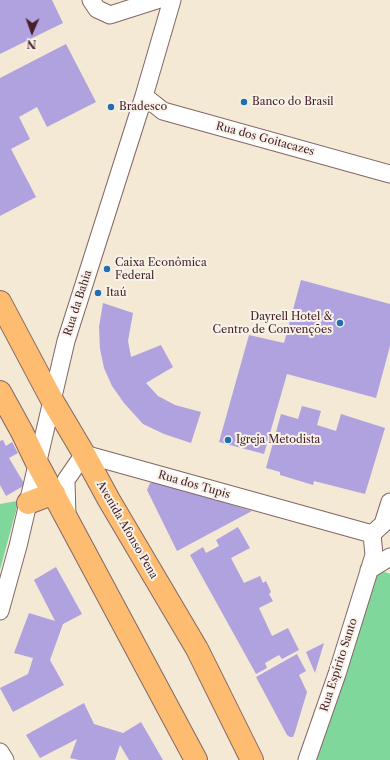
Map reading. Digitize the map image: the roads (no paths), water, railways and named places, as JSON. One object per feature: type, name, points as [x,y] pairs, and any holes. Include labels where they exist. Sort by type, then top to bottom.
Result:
[{"type":"main road","name":"Avenida Afonso Pena","points":[[0,302],[52,400],[197,649],[252,760]]},
{"type":"main road","points":[[0,392],[196,760]]},
{"type":"main road","points":[[28,503],[54,493]]},
{"type":"street","points":[[92,0],[97,9],[110,14],[157,0]]},
{"type":"street","name":"Rua da Bahia","points":[[0,611],[18,546],[66,341],[144,96],[172,0]]},
{"type":"street","name":"Rua dos Goitacazes","points":[[144,96],[163,112],[390,174]]},
{"type":"street","points":[[67,519],[66,480],[84,454]]},
{"type":"street","name":"Rua dos Tupis","points":[[84,454],[382,529]]},
{"type":"street","name":"Rua Espírito Santo","points":[[307,760],[337,674],[390,502]]},
{"type":"street","points":[[369,570],[390,557]]},
{"type":"street","points":[[0,752],[5,760]]},
{"type":"place","name":"Banco do Brasil","points":[[244,102]]},
{"type":"place","name":"Bradesco","points":[[111,107]]},
{"type":"place","name":"Caixa Econômica Federal","points":[[107,269]]},
{"type":"place","name":"Itaú","points":[[98,293]]},
{"type":"place","name":"Dayrell Hotel & Centro de Convenções","points":[[340,323]]},
{"type":"place","name":"Igreja Metodista","points":[[228,440]]}]
